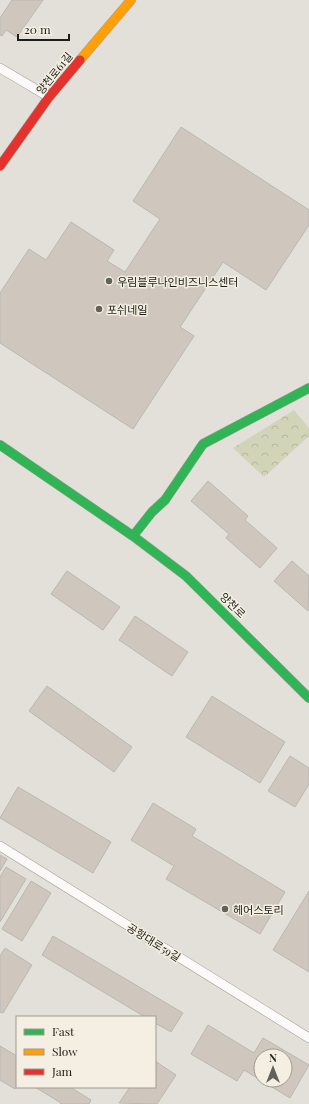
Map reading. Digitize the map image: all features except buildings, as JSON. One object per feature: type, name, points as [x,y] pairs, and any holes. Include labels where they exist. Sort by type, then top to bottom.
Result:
[{"type":"main road","name":"양천로61길","points":[[0,166],[49,97],[131,0]]},
{"type":"main road","points":[[133,536],[152,512],[165,500],[203,444],[309,388]]},
{"type":"main road","name":"양천로","points":[[0,445],[133,536],[186,576],[309,698]]},
{"type":"lane","points":[[0,68],[49,97]]},
{"type":"lane","name":"공항대로59길","points":[[0,846],[309,1038]]},
{"type":"green space","points":[[294,410],[309,428],[309,436],[264,477],[233,448]]},
{"type":"traffic: fast","points":[[133,536],[152,512],[165,500],[203,444],[309,388]]},
{"type":"traffic: fast","points":[[0,445],[133,536],[186,576],[309,698]]},
{"type":"traffic: slow","points":[[80,60],[131,0]]},
{"type":"traffic: jam","points":[[0,166],[49,97],[80,60]]},
{"type":"place","name":"우림블루나인비즈니스센터","points":[[109,281]]},
{"type":"place","name":"포쉬네일","points":[[99,309]]},
{"type":"place","name":"헤어스토리","points":[[225,909]]}]
